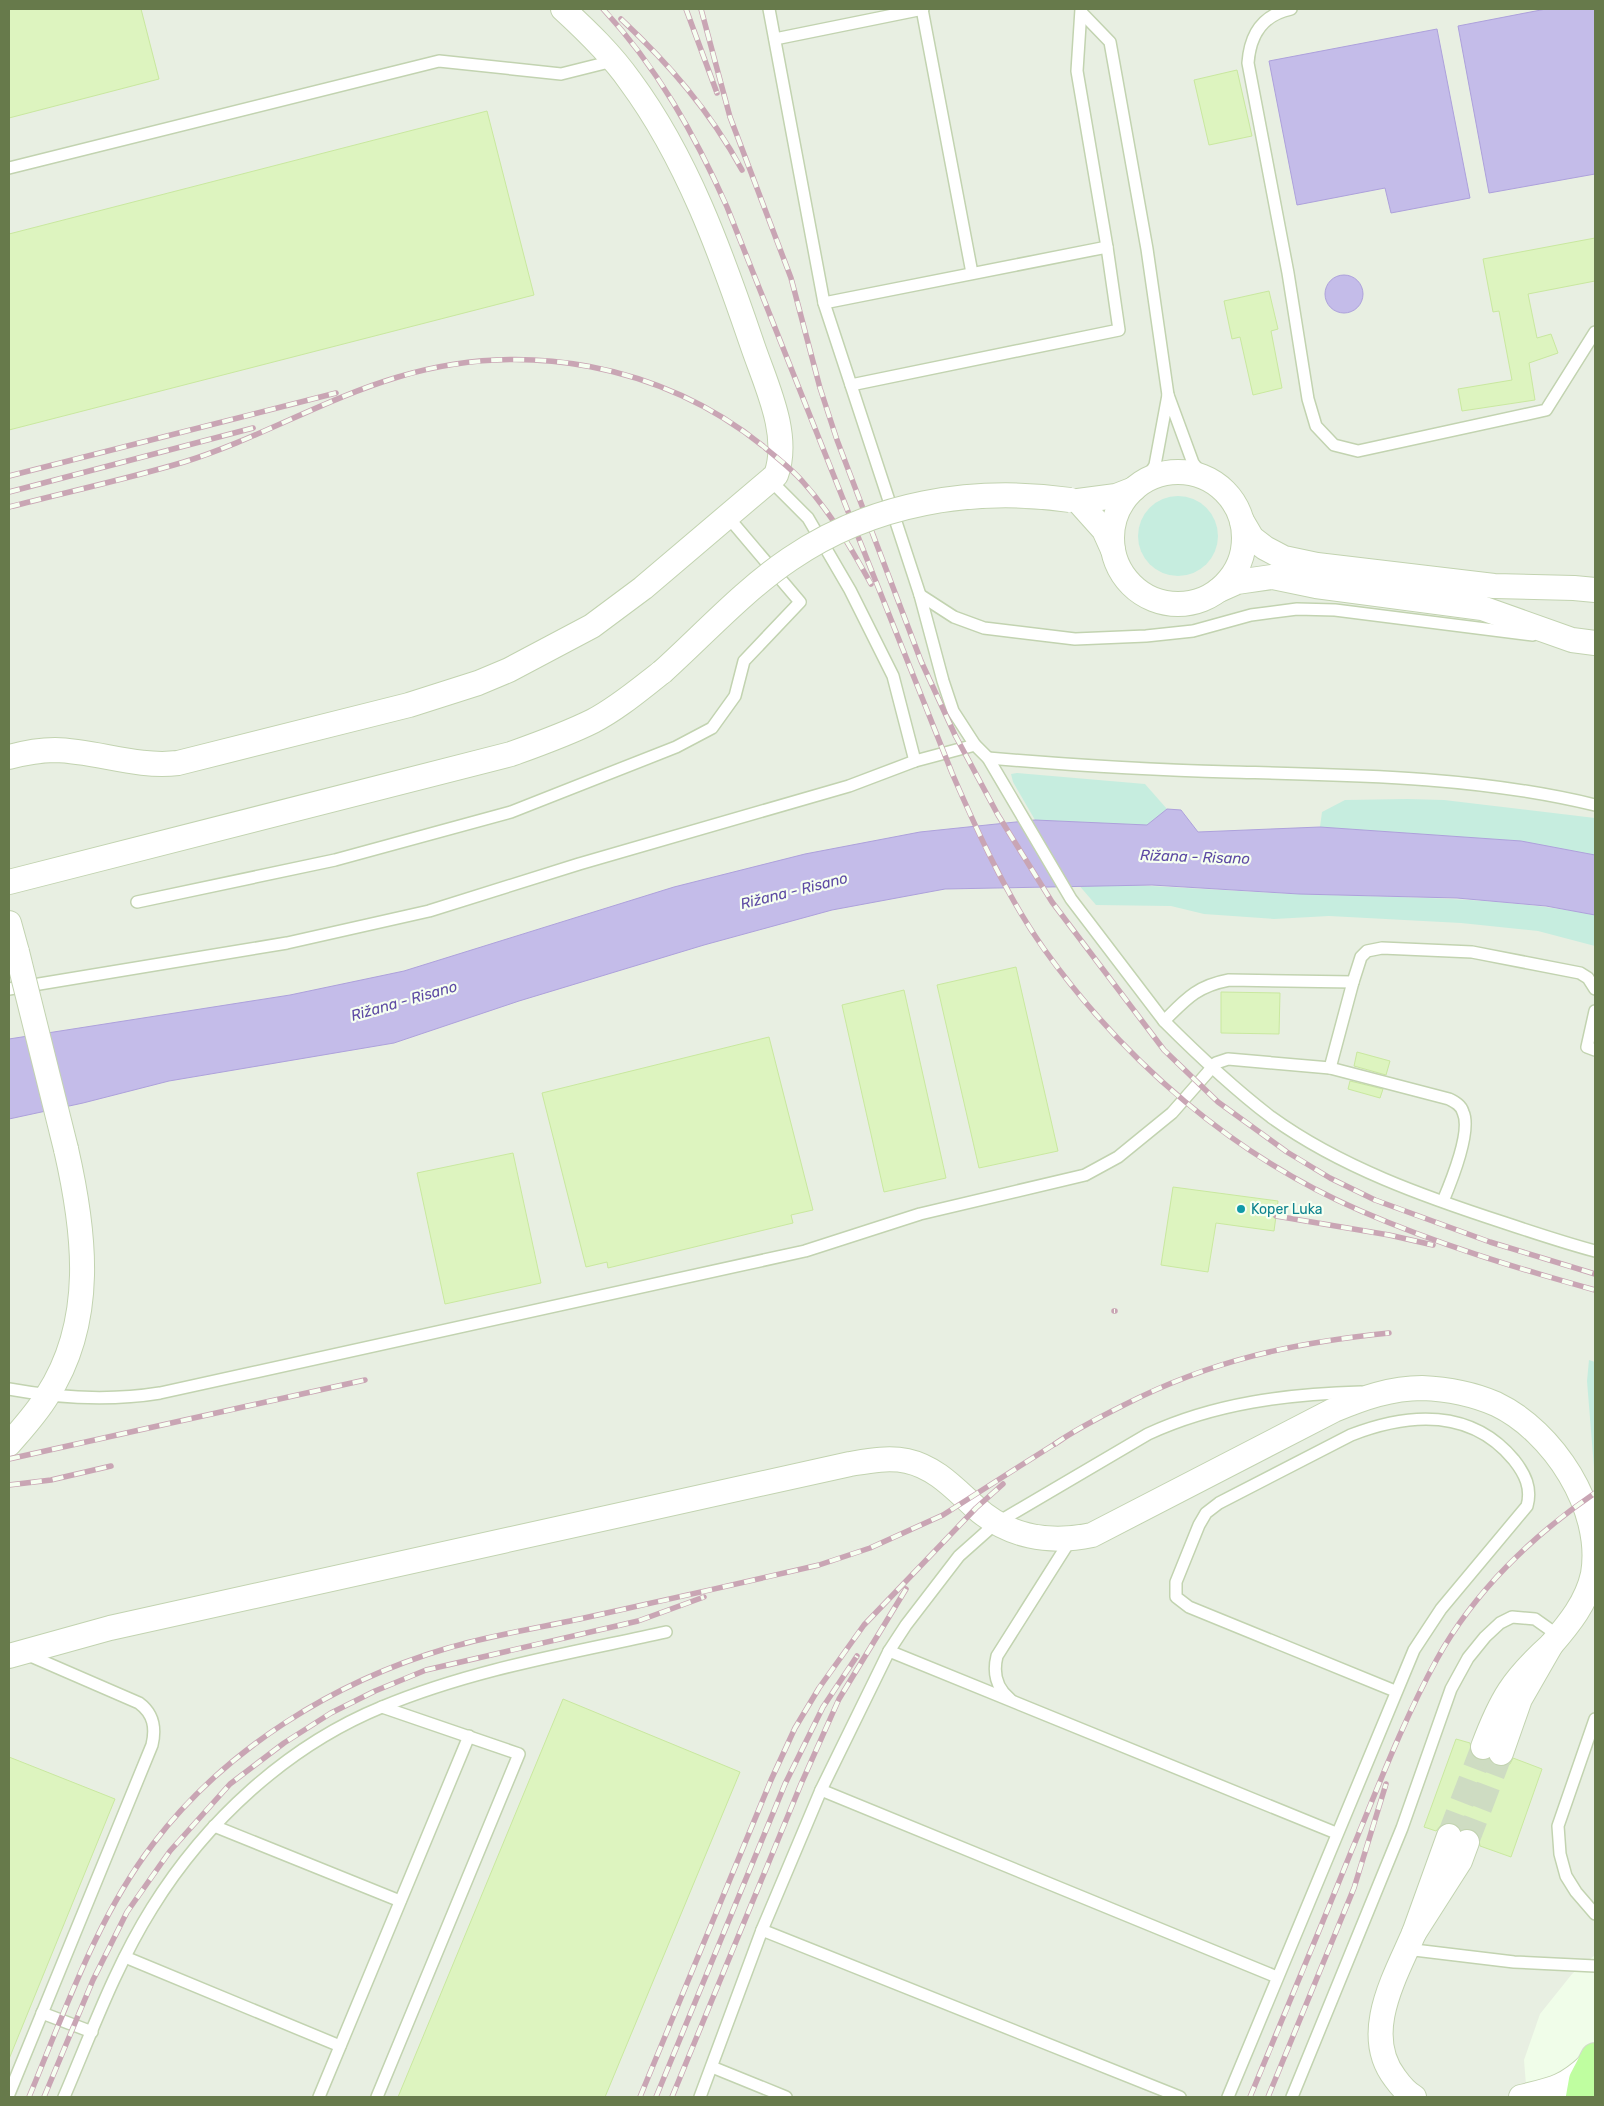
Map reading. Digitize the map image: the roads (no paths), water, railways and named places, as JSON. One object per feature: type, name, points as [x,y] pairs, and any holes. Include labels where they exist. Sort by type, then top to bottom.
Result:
[{"type":"main road","points":[[1580,2097],[1592,2061]]},
{"type":"street","points":[[9,757],[56,750],[138,764],[178,763],[444,695],[509,670],[592,626],[643,588],[776,475],[780,460],[777,426],[771,399],[724,262],[684,172],[658,124],[630,80],[563,9]]},
{"type":"street","points":[[9,882],[511,754],[551,740],[594,720],[631,697],[662,672],[782,564],[813,544],[846,527],[913,505],[949,498],[1017,495],[1074,501],[1116,496],[1175,472],[1204,477],[1217,484],[1228,494],[1252,538],[1265,548],[1284,558],[1317,566],[1494,586],[1595,590]]},
{"type":"street","points":[[1113,550],[1112,531],[1117,514],[1140,485]]},
{"type":"street","points":[[1074,501],[1104,530],[1119,568],[1130,583],[1144,594],[1162,601],[1180,603],[1198,600],[1237,582],[1272,578],[1316,586],[1482,608],[1572,640],[1595,643]]},
{"type":"street","points":[[1215,592],[1230,580],[1237,566],[1244,537],[1242,521]]},
{"type":"street","points":[[9,922],[66,1149],[81,1222],[82,1278],[74,1336],[63,1367],[47,1396],[9,1444]]},
{"type":"street","points":[[16,1654],[130,1624],[850,1464],[885,1459],[906,1461],[925,1467],[950,1482],[995,1524],[1030,1536],[1049,1540],[1092,1535],[1334,1410],[1361,1398],[1390,1390],[1422,1388],[1473,1396],[1496,1405],[1518,1417],[1558,1455],[1588,1507],[1595,1558],[1594,1573],[1584,1600],[1555,1640],[1492,1750]]},
{"type":"street","points":[[1414,2097],[1388,2069],[1381,2051],[1379,2027],[1388,1997],[1410,1941],[1458,1839]]},
{"type":"street","points":[[1521,2097],[1557,2088],[1571,2081],[1592,2061]]},
{"type":"lane","points":[[769,9],[824,303],[920,595],[942,681],[953,711],[975,745],[988,758],[1071,900],[1164,1022],[1212,1068],[1272,1117],[1318,1146],[1392,1181],[1443,1202],[1595,1251]]},
{"type":"lane","points":[[775,38],[923,9],[972,274]]},
{"type":"lane","points":[[1291,9],[1278,12],[1260,25],[1249,46],[1248,64],[1288,273],[1308,399],[1316,426],[1334,445],[1358,451],[1546,410],[1595,332]]},
{"type":"lane","points":[[851,385],[1119,330],[1108,247],[1077,71],[1081,11]]},
{"type":"lane","points":[[1081,11],[1110,42],[1147,248],[1168,395],[1193,463],[1204,477]]},
{"type":"lane","points":[[9,168],[439,61],[561,74],[613,60]]},
{"type":"lane","points":[[824,303],[1108,247]]},
{"type":"lane","points":[[1140,485],[1155,466],[1168,395]]},
{"type":"lane","points":[[771,481],[808,518],[850,590],[893,676],[915,761]]},
{"type":"lane","points":[[137,902],[335,860],[511,812],[676,748],[712,728],[735,696],[744,661],[800,602],[728,517]]},
{"type":"lane","points":[[920,595],[954,617],[984,628],[1075,639],[1146,636],[1193,631],[1251,615],[1297,609],[1335,610],[1572,640]]},
{"type":"lane","points":[[9,989],[287,943],[429,912],[579,864],[849,786],[915,761],[975,745]]},
{"type":"lane","points":[[988,758],[1135,769],[1407,776],[1554,795],[1595,805]]},
{"type":"lane","points":[[1330,1068],[1353,982],[1361,957],[1367,951],[1382,948],[1472,952],[1580,973],[1588,978],[1595,989]]},
{"type":"lane","points":[[1164,1022],[1192,994],[1214,983],[1230,980],[1353,982]]},
{"type":"lane","points":[[1595,1011],[1587,1048],[1595,1050]]},
{"type":"lane","points":[[9,1389],[47,1396],[136,1397],[805,1252],[920,1214],[1065,1181],[1101,1168],[1118,1157],[1172,1114],[1212,1068],[1222,1060],[1234,1058],[1330,1068],[1449,1099],[1461,1107],[1466,1120],[1465,1128],[1454,1172],[1443,1202]]},
{"type":"lane","points":[[700,2097],[762,1930],[821,1790],[890,1651],[906,1625],[959,1556],[995,1524],[1148,1434],[1190,1417],[1276,1397],[1390,1390]]},
{"type":"lane","points":[[1228,2097],[1395,1690],[1414,1650],[1441,1609],[1522,1514],[1530,1497],[1525,1476],[1508,1453],[1480,1432],[1440,1419],[1396,1420],[1374,1426],[1219,1503],[1206,1512],[1199,1524],[1176,1582],[1176,1597],[1189,1607],[1395,1690]]},
{"type":"lane","points":[[1013,1701],[1004,1694],[996,1676],[994,1666],[997,1656],[1070,1539]]},
{"type":"lane","points":[[1292,2097],[1402,1828],[1451,1689],[1468,1658],[1500,1623],[1512,1617],[1535,1619],[1555,1640]]},
{"type":"lane","points":[[64,2097],[125,1957],[151,1909],[184,1859],[249,1792],[298,1753],[347,1724],[382,1707],[489,1670],[666,1632]]},
{"type":"lane","points":[[890,1651],[1336,1833]]},
{"type":"lane","points":[[9,2094],[152,1745],[155,1733],[153,1720],[147,1709],[139,1703],[16,1654]]},
{"type":"lane","points":[[377,2097],[519,1754],[382,1707]]},
{"type":"lane","points":[[1595,1719],[1558,1826],[1560,1854],[1566,1876],[1576,1892],[1595,1914]]},
{"type":"lane","points":[[319,2097],[468,1736]]},
{"type":"lane","points":[[821,1790],[1277,1977]]},
{"type":"lane","points":[[214,1826],[400,1901]]},
{"type":"lane","points":[[762,1930],[1180,2097]]},
{"type":"lane","points":[[1410,1941],[1514,1962],[1595,1966]]},
{"type":"lane","points":[[125,1957],[340,2046]]},
{"type":"lane","points":[[42,2013],[92,2032]]},
{"type":"lane","points":[[712,2068],[786,2097]]},
{"type":"water","points":[[1546,9],[1595,9],[1595,174],[1489,193],[1458,26]]},
{"type":"water","points":[[1437,29],[1470,198],[1391,213],[1385,188],[1297,205],[1269,61]]},
{"type":"water","points":[[1344,275],[1358,280],[1363,294],[1358,308],[1344,313],[1330,308],[1325,294],[1330,280]]},
{"type":"water","name":"Rižana - Risano","points":[[1167,809],[1181,810],[1198,832],[1320,827],[1521,841],[1595,855],[1595,915],[1546,906],[1457,898],[1299,894],[1152,885],[945,889],[832,910],[704,945],[519,1001],[394,1043],[169,1081],[83,1103],[9,1119],[9,1039],[290,995],[404,971],[674,887],[805,854],[920,832],[1035,820],[1147,825]]},
{"type":"tunnel","points":[[1449,1836],[1483,1747]]},
{"type":"tunnel","points":[[1467,1842],[1501,1753]]},
{"type":"railway","points":[[603,9],[623,31],[658,78],[688,128],[715,180],[962,796],[993,863],[1017,907],[1044,949],[1075,990],[1146,1067],[1185,1102],[1226,1134],[1314,1189],[1390,1223],[1477,1255],[1595,1290]]},
{"type":"railway","points":[[686,9],[717,93]]},
{"type":"railway","points":[[701,9],[730,117],[791,278],[820,388],[837,440],[921,661],[955,735],[998,815],[1052,902],[1164,1050],[1218,1102],[1287,1152],[1330,1178],[1375,1200],[1490,1242],[1595,1274]]},
{"type":"railway","points":[[621,19],[656,53],[688,89],[730,148],[742,170]]},
{"type":"railway","points":[[9,507],[119,480],[211,453],[344,396],[398,377],[446,366],[494,360],[542,361],[590,366],[636,378],[681,395],[723,418],[763,446],[803,482],[832,518],[871,584]]},
{"type":"railway","points":[[9,476],[336,393]]},
{"type":"railway","points":[[9,492],[253,428]]},
{"type":"railway","points":[[1276,1216],[1389,1235],[1433,1245]]},
{"type":"railway","points":[[1055,1444],[1088,1423],[1157,1389],[1221,1365],[1286,1348],[1389,1333]]},
{"type":"railway","points":[[9,1459],[365,1380]]},
{"type":"railway","points":[[29,2097],[83,1966],[98,1934],[133,1873],[153,1844],[182,1810],[214,1778],[248,1749],[285,1723],[324,1699],[364,1679],[448,1648],[481,1639],[613,1612],[819,1565],[870,1548],[943,1515],[1061,1440]]},
{"type":"railway","points":[[9,1485],[51,1480],[111,1466]]},
{"type":"railway","points":[[640,2097],[771,1780],[795,1728],[819,1688],[864,1625],[976,1508],[1003,1484]]},
{"type":"railway","points":[[1250,2097],[1391,1754],[1437,1659],[1452,1634],[1487,1588],[1549,1527],[1595,1493]]},
{"type":"railway","points":[[672,2097],[801,1784],[839,1699],[906,1589]]},
{"type":"railway","points":[[44,2097],[93,1980],[127,1912],[170,1851],[230,1784],[284,1743],[331,1713],[375,1691],[426,1670],[638,1621],[704,1597]]},
{"type":"railway","points":[[656,2097],[785,1784],[823,1707],[857,1656]]},
{"type":"railway","points":[[1268,2097],[1354,1888],[1386,1784]]},
{"type":"place","name":"Koper Luka","points":[[1241,1209]]}]
